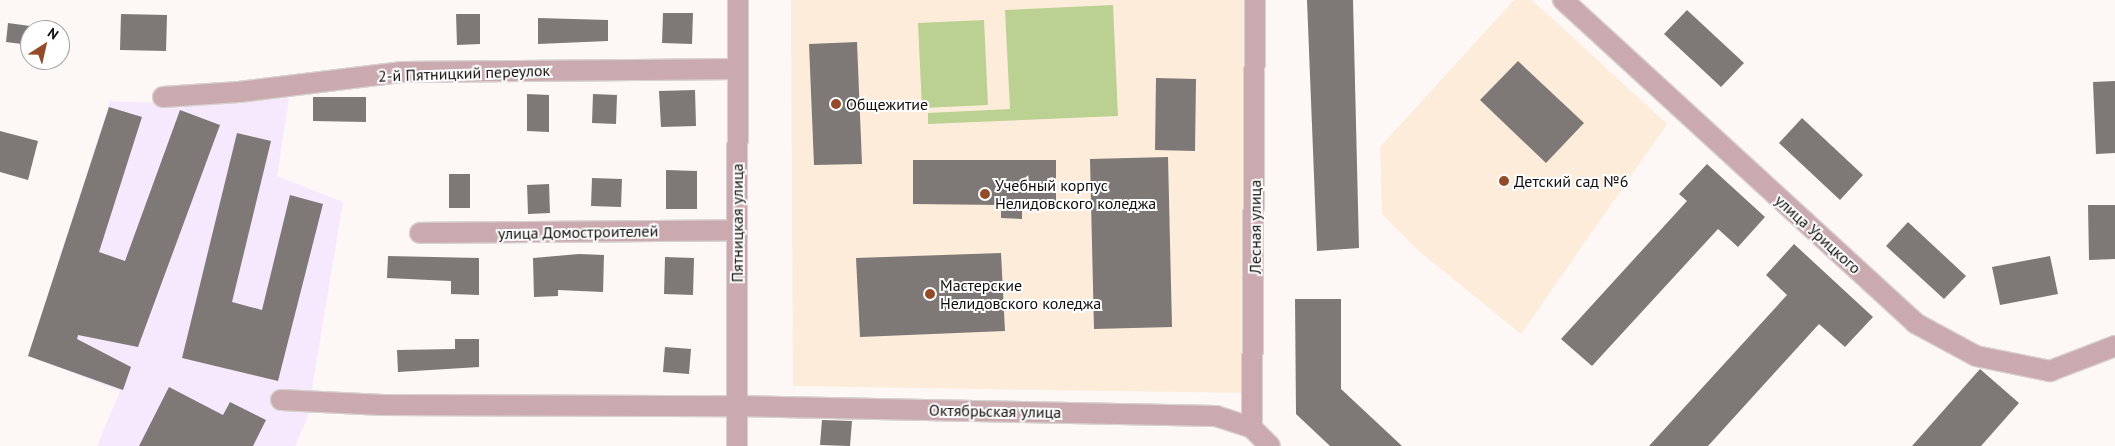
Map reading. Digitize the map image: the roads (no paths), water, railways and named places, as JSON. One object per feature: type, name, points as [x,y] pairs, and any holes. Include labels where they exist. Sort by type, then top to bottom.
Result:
[{"type":"street","name":"Пятницкая улица","points":[[737,446],[738,0]]},
{"type":"street","name":"Лесная улица","points":[[1252,428],[1255,0]]},
{"type":"street","name":"улица Урицкого","points":[[1563,0],[1915,323],[1976,356],[2050,371],[2115,346]]},
{"type":"street","name":"2-й Пятницкий переулок","points":[[163,97],[238,92],[401,72],[737,69]]},
{"type":"street","name":"улица Домостроителей","points":[[420,233],[737,230]]},
{"type":"street","name":"Октябрьская улица","points":[[281,400],[383,405],[736,406],[1216,416],[1252,428]]},
{"type":"street","points":[[1252,428],[1270,446]]},
{"type":"place","name":"Общежитие","points":[[836,104]]},
{"type":"place","name":"Детский сад №6","points":[[1504,181]]},
{"type":"place","name":"Учебный корпус Нелидовского коледжа","points":[[985,194]]},
{"type":"place","name":"Мастерские Нелидовского коледжа","points":[[930,294]]}]
